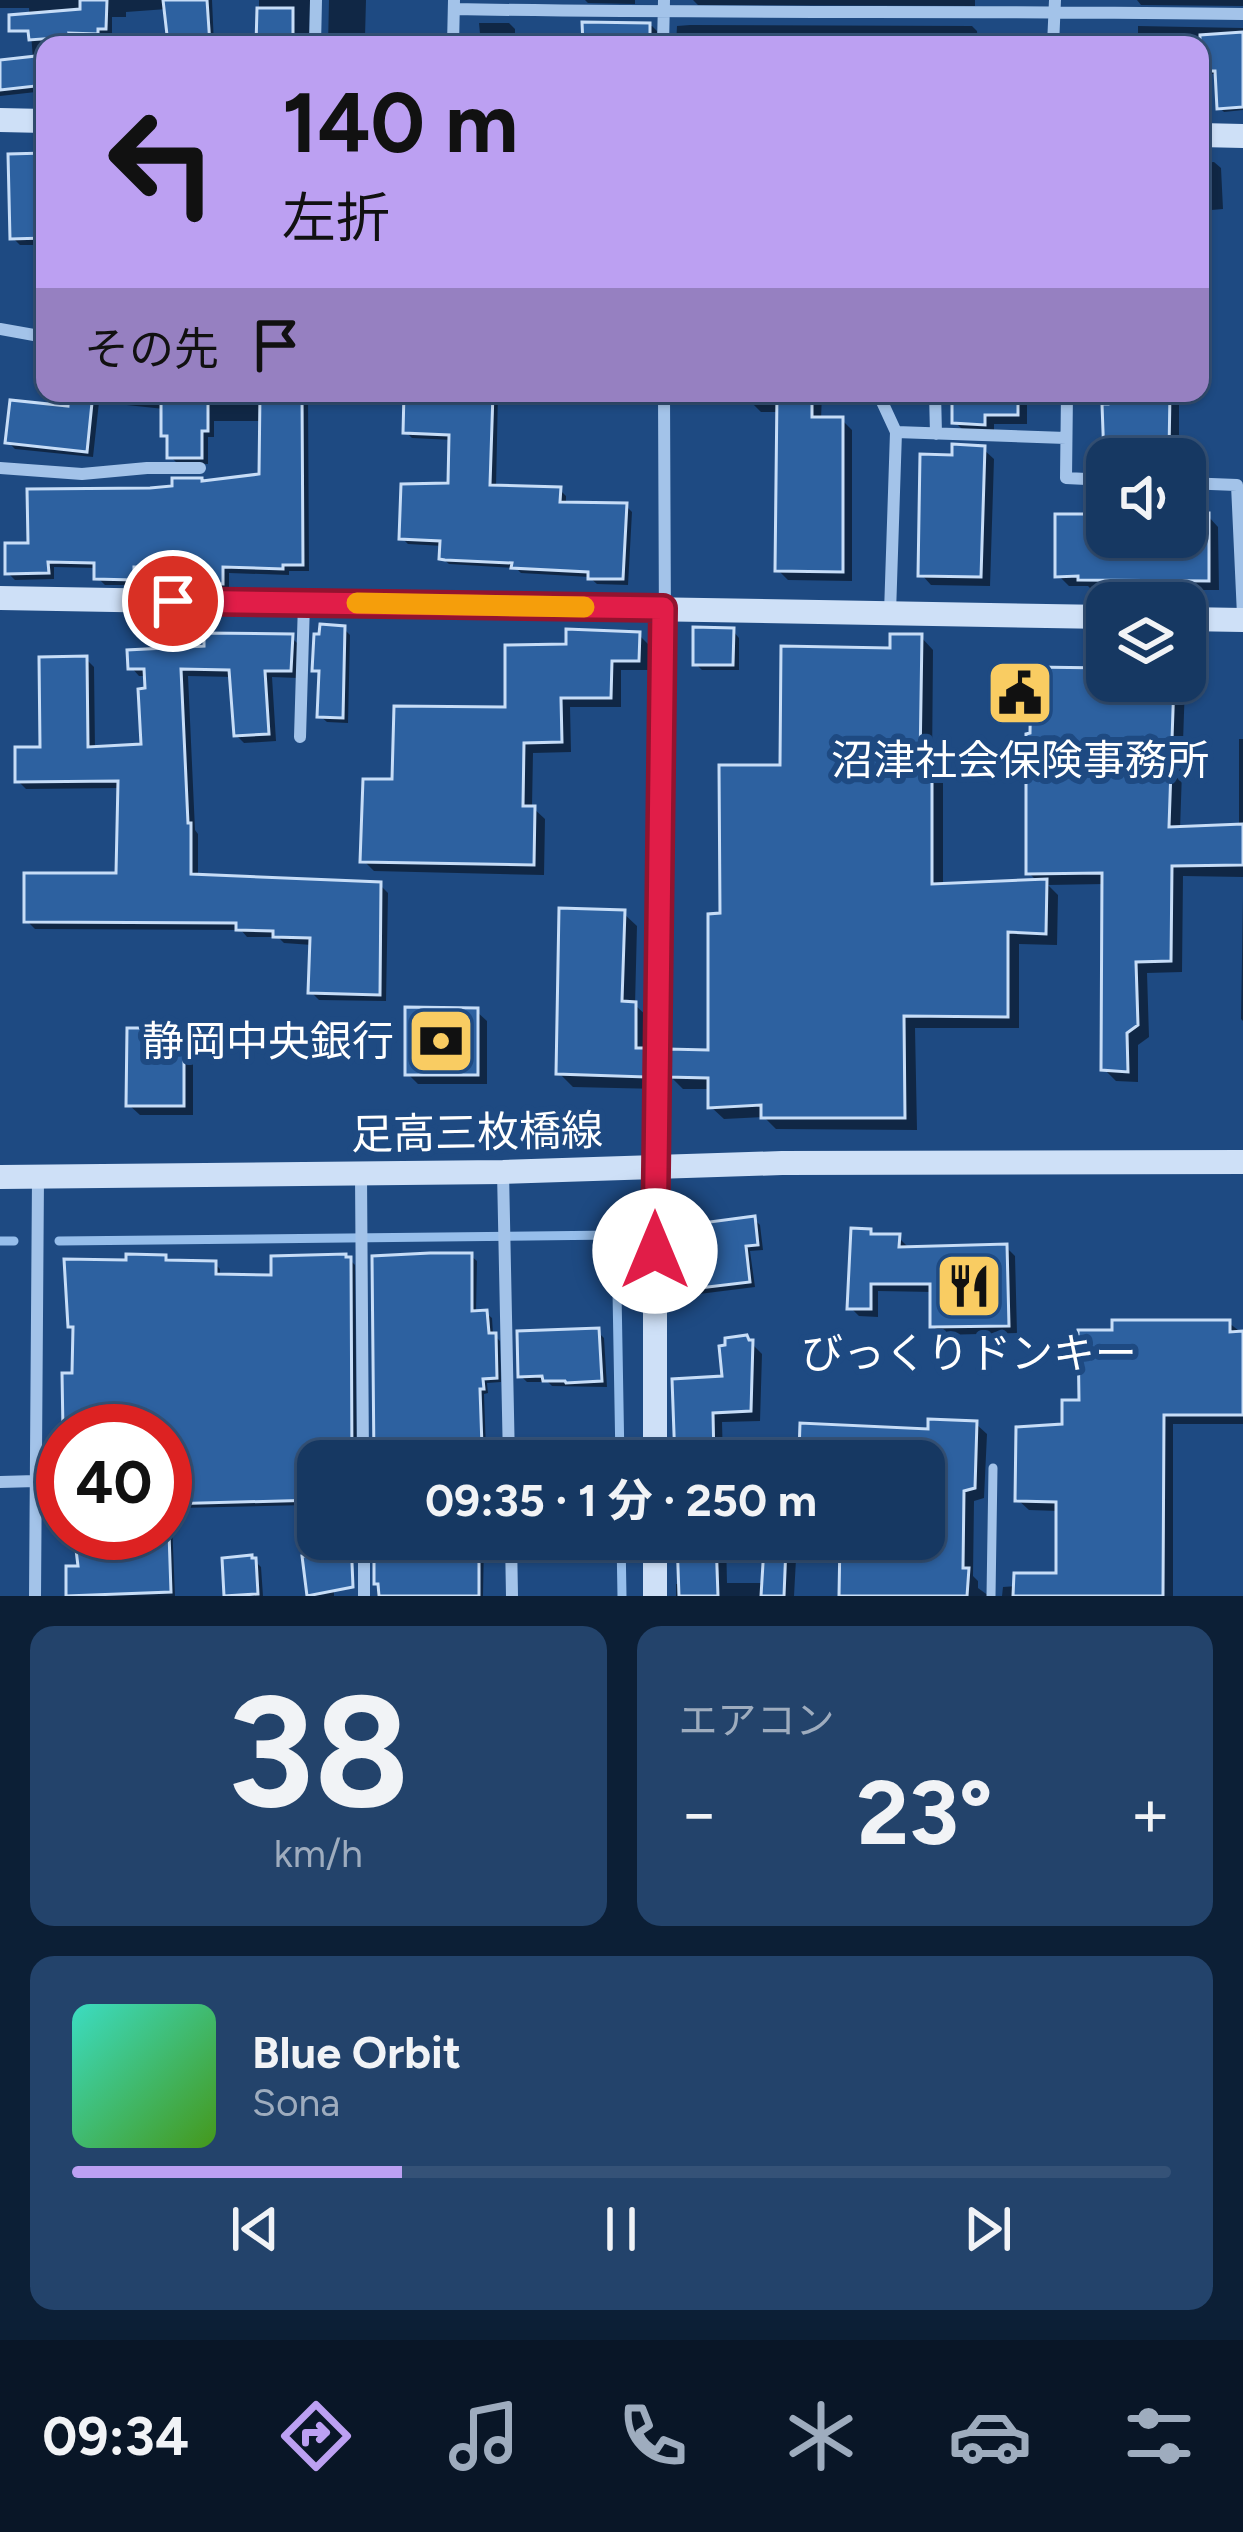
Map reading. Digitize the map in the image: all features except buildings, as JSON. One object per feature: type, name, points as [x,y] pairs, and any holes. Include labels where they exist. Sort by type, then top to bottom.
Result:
[{"type":"street","points":[[314,36],[316,0]]},
{"type":"street","points":[[453,36],[454,4],[1055,5],[1243,14]]},
{"type":"street","points":[[1053,36],[1055,5]]},
{"type":"street","points":[[0,120],[36,121]]},
{"type":"street","points":[[1209,135],[1243,136]]},
{"type":"street","points":[[0,329],[36,335]]},
{"type":"street","points":[[655,1440],[664,402]]},
{"type":"street","points":[[882,402],[896,432],[890,613]]},
{"type":"street","points":[[935,402],[935,434]]},
{"type":"street","points":[[1067,402],[1066,478],[1086,479]]},
{"type":"street","points":[[896,432],[1066,438]]},
{"type":"street","points":[[0,468],[82,474],[200,468]]},
{"type":"street","points":[[1206,484],[1237,485],[1243,617],[1206,618]]},
{"type":"street","points":[[0,598],[1086,617]]},
{"type":"street","points":[[300,737],[304,603]]},
{"type":"street","name":"足高三枚橋線","points":[[0,1177],[503,1172],[782,1163],[1243,1162]]},
{"type":"street","points":[[503,1172],[509,1440]]},
{"type":"street","points":[[361,1173],[363,1440]]},
{"type":"street","points":[[37,1404],[38,1176]]},
{"type":"street","points":[[0,1482],[36,1481],[34,1596]]},
{"type":"street","points":[[364,1560],[364,1596]]},
{"type":"street","points":[[511,1560],[512,1596]]},
{"type":"street","points":[[655,1560],[655,1596]]},
{"type":"lane","points":[[991,1596],[994,1468]]},
{"type":"waterway","points":[[59,1241],[616,1235],[620,1440]]},
{"type":"waterway","points":[[0,1241],[14,1241]]},
{"type":"waterway","points":[[621,1560],[622,1596]]},
{"type":"slow traffic","points":[[357,603],[584,607]]},
{"type":"place","name":"沼津社会保険事務所","points":[[1020,693]]},
{"type":"place","name":"静岡中央銀行","points":[[441,1041]]},
{"type":"place","name":"びっくりドンキー","points":[[969,1286]]},
{"type":"route","points":[[173,601],[663,608],[655,1251]]}]
